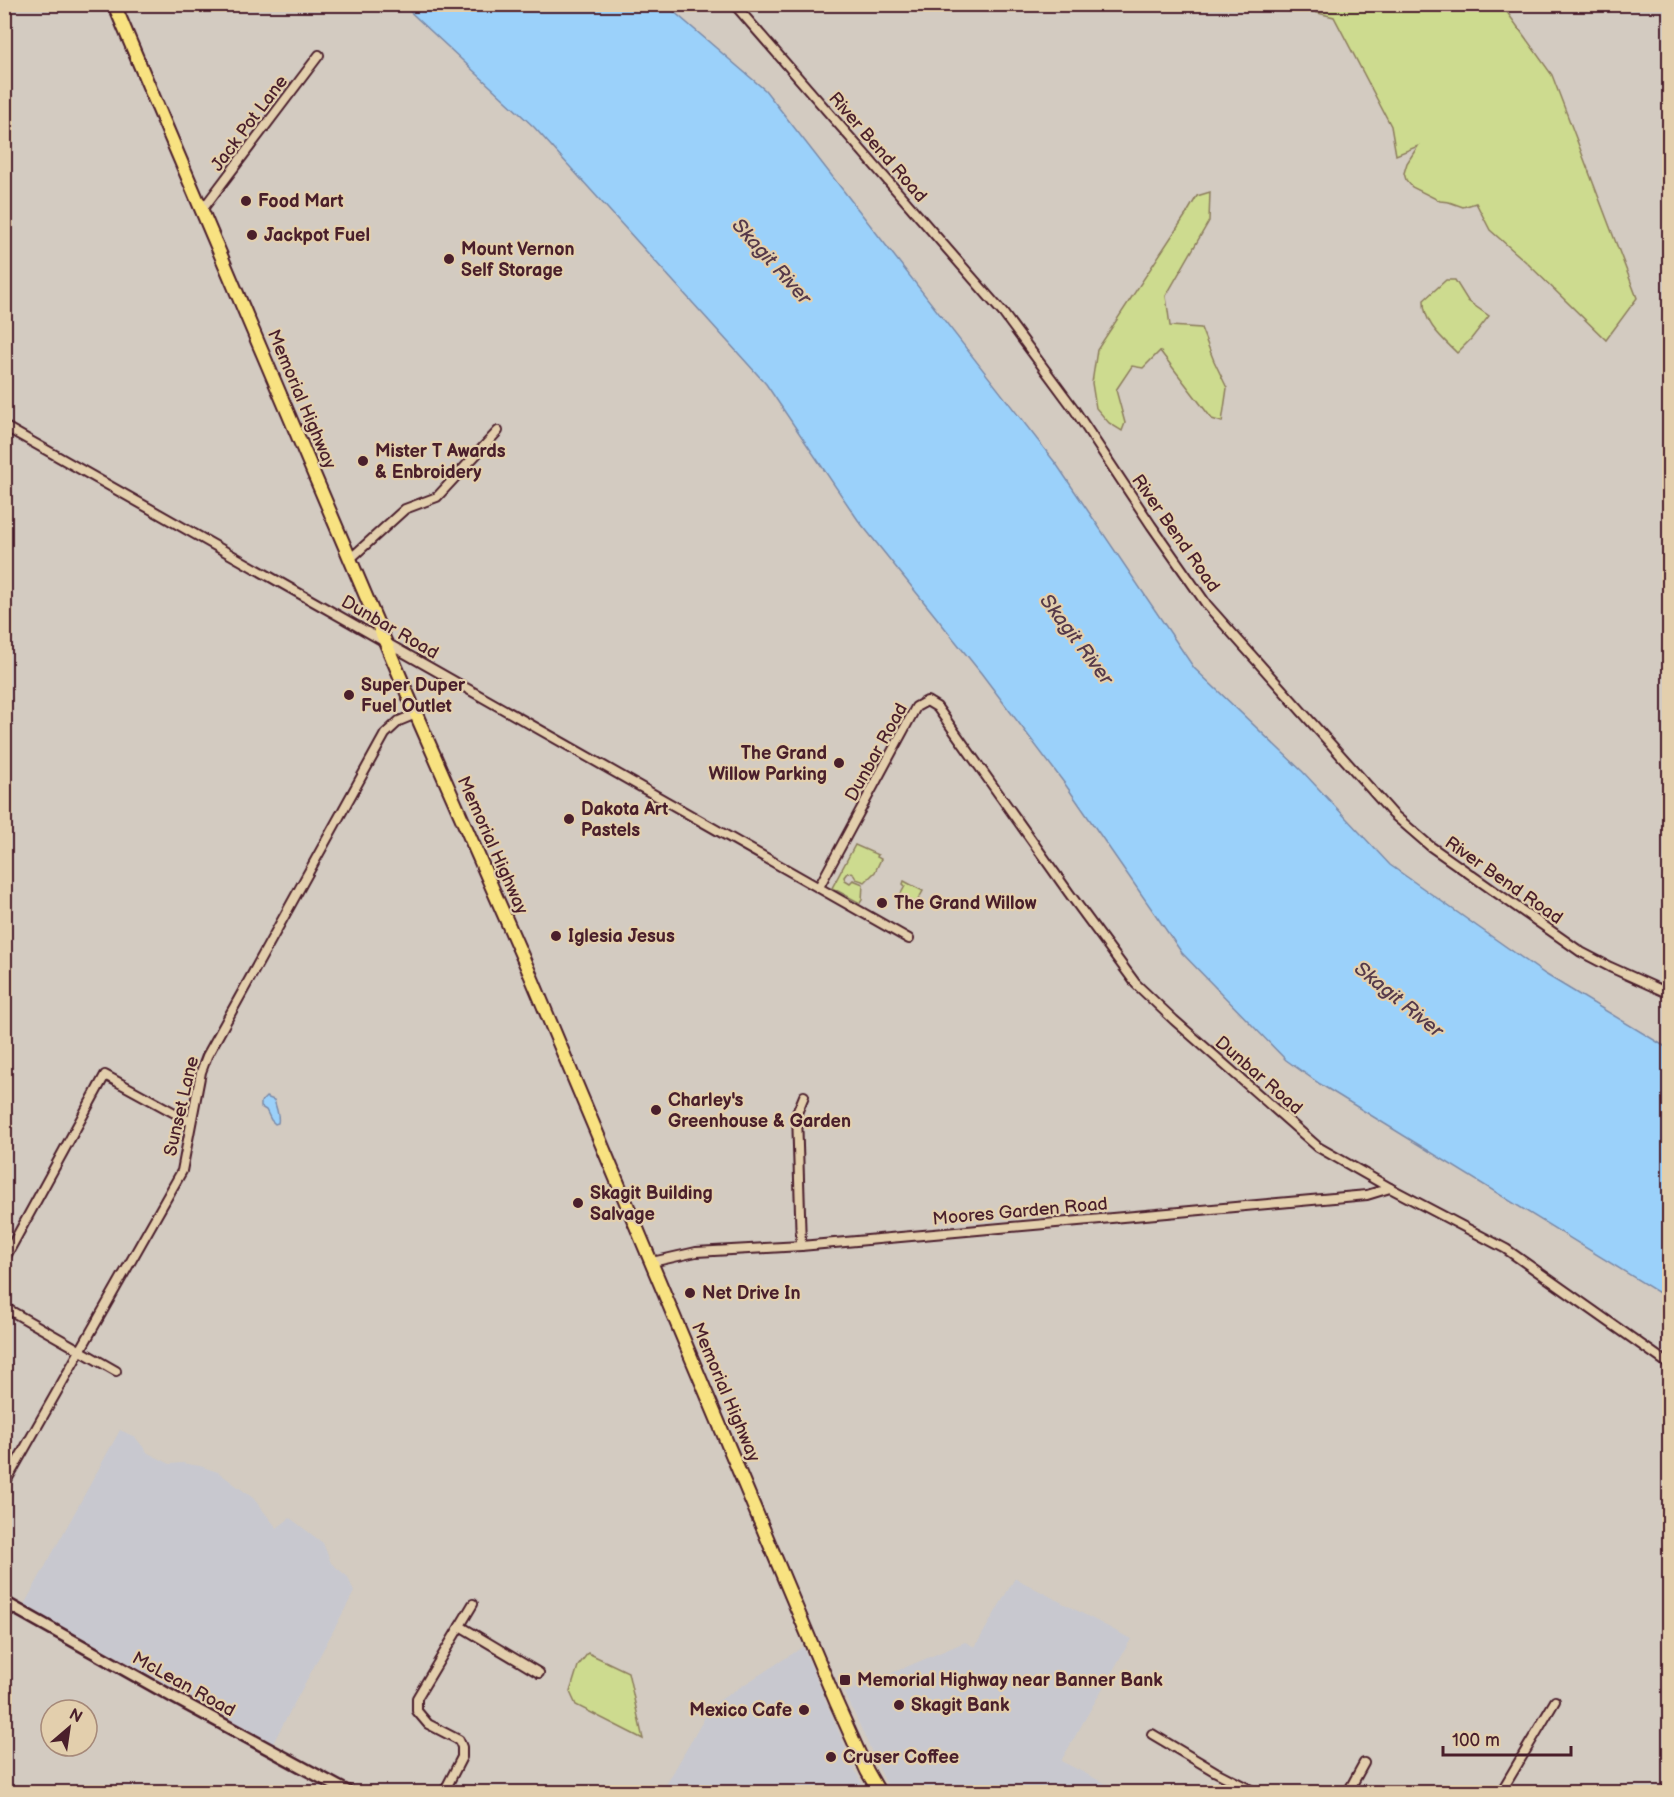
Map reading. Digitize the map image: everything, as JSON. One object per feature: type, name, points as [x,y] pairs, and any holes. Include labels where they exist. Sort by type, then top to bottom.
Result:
[{"type":"main road","name":"Memorial Highway","points":[[114,4],[416,714],[530,974],[836,1702],[879,1792]]},
{"type":"street","name":"River Bend Road","points":[[734,4],[1003,313],[1074,409],[1207,605],[1394,814],[1430,846],[1581,952],[1610,968],[1670,994]]},
{"type":"street","name":"Jack Pot Lane","points":[[202,210],[319,55]]},
{"type":"street","name":"Dunbar Road","points":[[4,426],[819,887],[916,707],[927,701],[937,707],[1136,984],[1174,1020],[1318,1147],[1506,1249],[1670,1365]]},
{"type":"street","points":[[350,559],[405,509],[437,497],[498,431]]},
{"type":"street","name":"Sunset Lane","points":[[4,1485],[182,1171],[201,1072],[213,1046],[385,734],[399,721],[416,714]]},
{"type":"street","points":[[819,887],[909,939]]},
{"type":"street","points":[[4,1260],[105,1075],[191,1122]]},
{"type":"street","points":[[801,1245],[796,1113],[804,1096]]},
{"type":"street","name":"Moores Garden Road","points":[[652,1262],[696,1251],[801,1245],[1367,1195],[1390,1188]]},
{"type":"street","points":[[4,1307],[116,1371]]},
{"type":"street","name":"McLean Road","points":[[4,1602],[348,1792]]},
{"type":"street","points":[[444,1792],[462,1756],[462,1748],[459,1740],[428,1724],[417,1711],[417,1698],[474,1604]]},
{"type":"street","points":[[460,1626],[539,1673]]},
{"type":"street","points":[[1501,1792],[1555,1701]]},
{"type":"street","points":[[1152,1734],[1215,1772],[1255,1792]]},
{"type":"street","points":[[1348,1792],[1364,1763]]},
{"type":"street","points":[[1665,1792],[1670,1785]]},
{"type":"shaded area","points":[[120,1430],[135,1437],[148,1453],[170,1464],[200,1466],[218,1472],[253,1498],[277,1528],[290,1518],[323,1543],[331,1563],[348,1577],[354,1592],[273,1743],[24,1605]]},
{"type":"shaded area","points":[[1015,1578],[1131,1639],[1061,1761],[1114,1788],[1111,1792],[890,1792],[845,1693],[965,1642],[975,1647]]},
{"type":"shaded area","points":[[803,1647],[866,1792],[662,1792],[712,1705]]},
{"type":"green space","points":[[1304,5],[1502,5],[1552,75],[1637,298],[1606,340],[1490,230],[1476,203],[1463,207],[1440,201],[1412,187],[1404,173],[1407,163],[1418,146],[1396,155],[1391,126],[1334,17],[1310,11]]},
{"type":"green space","points":[[1210,192],[1209,221],[1166,296],[1170,326],[1201,328],[1227,388],[1222,422],[1212,419],[1160,351],[1143,368],[1132,366],[1116,390],[1125,423],[1122,431],[1109,423],[1096,408],[1092,383],[1097,350],[1197,196]]},
{"type":"green space","points":[[1446,280],[1455,280],[1468,301],[1489,316],[1457,353],[1434,330],[1425,308],[1424,300]]},
{"type":"green space","points":[[855,845],[878,855],[877,857],[881,859],[875,872],[865,882],[856,879],[852,872],[847,873],[844,877],[850,883],[853,880],[863,884],[860,903],[832,888]]},
{"type":"green space","points":[[904,881],[923,891],[914,907],[898,899],[905,886]]},
{"type":"green space","points":[[588,1653],[628,1672],[643,1739],[576,1705],[570,1692],[578,1666]]},
{"type":"water","name":"Skagit River","points":[[403,5],[666,5],[765,90],[1057,465],[1194,668],[1303,772],[1390,865],[1545,974],[1669,1049],[1669,1299],[1320,1084],[1286,1060],[1182,953],[1065,784],[981,673],[858,520],[766,384],[534,127]]},
{"type":"water","points":[[266,1097],[274,1100],[278,1123],[275,1124],[266,1110],[261,1107],[261,1102]]},
{"type":"place","name":"Food Mart","points":[[246,201]]},
{"type":"place","name":"Jackpot Fuel","points":[[252,235]]},
{"type":"place","name":"Mount Vernon Self Storage","points":[[449,259]]},
{"type":"place","name":"Mister T Awards & Enbroidery","points":[[363,461]]},
{"type":"place","name":"Super Duper Fuel Outlet","points":[[349,695]]},
{"type":"place","name":"The Grand Willow Parking","points":[[839,763]]},
{"type":"place","name":"Dakota Art Pastels","points":[[569,819]]},
{"type":"place","name":"The Grand Willow","points":[[882,903]]},
{"type":"place","name":"Iglesia Jesus","points":[[556,936]]},
{"type":"place","name":"Charley's Greenhouse & Garden","points":[[656,1110]]},
{"type":"place","name":"Skagit Building Salvage","points":[[578,1203]]},
{"type":"place","name":"Net Drive In","points":[[690,1293]]},
{"type":"place","name":"Memorial Highway near Banner Bank","points":[[845,1680]]},
{"type":"place","name":"Skagit Bank","points":[[899,1705]]},
{"type":"place","name":"Mexico Cafe","points":[[804,1710]]},
{"type":"place","name":"Cruser Coffee","points":[[831,1757]]}]
